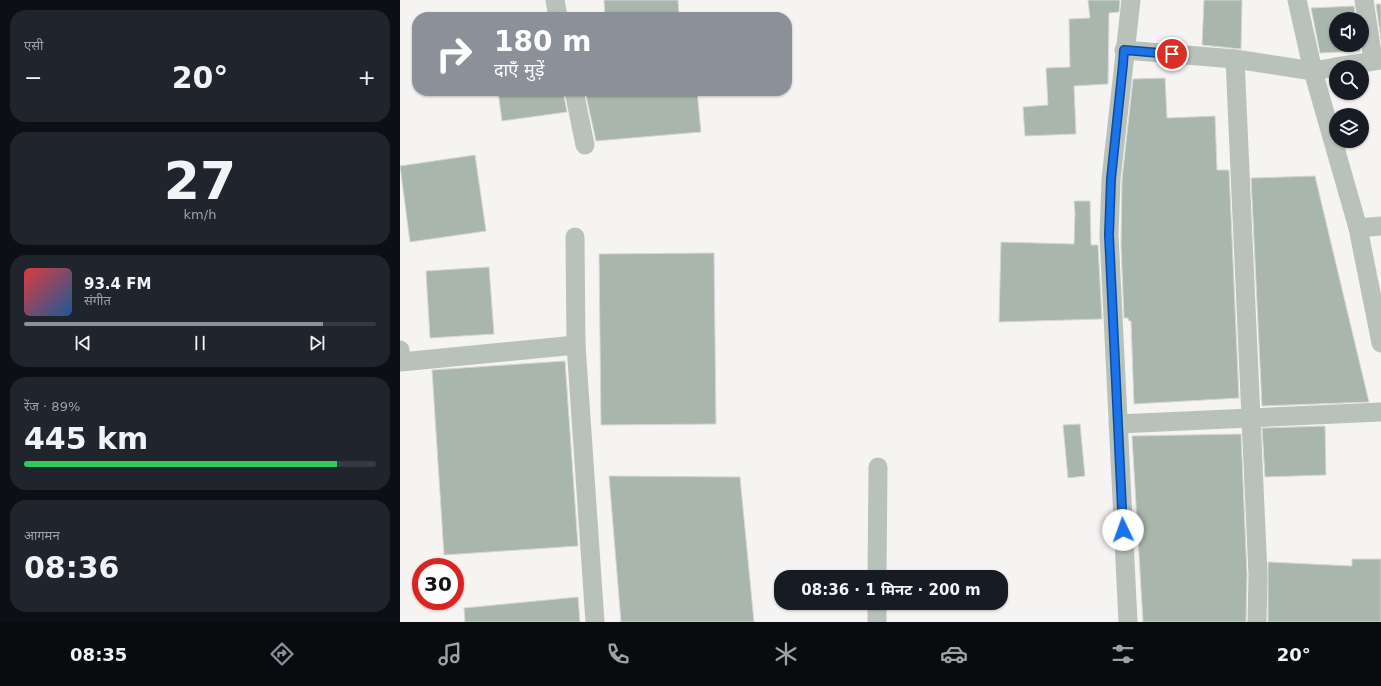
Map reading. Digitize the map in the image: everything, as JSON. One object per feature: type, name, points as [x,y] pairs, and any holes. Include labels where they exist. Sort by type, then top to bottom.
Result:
[{"type":"street","points":[[555,0],[557,12]]},
{"type":"street","points":[[1128,622],[1109,235],[1111,179],[1124,50],[1131,0]]},
{"type":"street","points":[[1297,0],[1313,71],[1358,228],[1381,343]]},
{"type":"street","points":[[1364,0],[1377,60]]},
{"type":"street","points":[[1124,50],[1235,60],[1313,71],[1329,68]]},
{"type":"street","points":[[1235,60],[1258,575],[1257,622]]},
{"type":"street","points":[[575,96],[585,145]]},
{"type":"street","points":[[1358,228],[1381,226]]},
{"type":"street","points":[[575,237],[576,345],[594,622]]},
{"type":"street","points":[[400,358],[576,345]]},
{"type":"street","points":[[1118,424],[1381,412]]},
{"type":"street","points":[[877,570],[878,467]]},
{"type":"street","points":[[877,610],[877,622]]},
{"type":"building","points":[[604,0],[678,0],[679,12],[605,12]]},
{"type":"building","points":[[1088,0],[1120,0],[1119,12],[1109,13],[1108,84],[1074,86],[1076,134],[1025,136],[1023,107],[1048,105],[1046,68],[1070,67],[1069,19],[1090,18]]},
{"type":"building","points":[[1204,0],[1242,0],[1241,49],[1202,45]]},
{"type":"building","points":[[1376,4],[1381,4],[1381,39]]},
{"type":"building","points":[[1354,6],[1355,12],[1329,12],[1329,52],[1340,52],[1320,53],[1311,8]]},
{"type":"building","points":[[1165,78],[1167,118],[1215,116],[1217,170],[1229,170],[1239,398],[1134,404],[1131,321],[1129,321],[1128,318],[1124,318],[1121,245],[1122,179],[1133,79]]},
{"type":"building","points":[[499,96],[564,96],[567,112],[502,121]]},
{"type":"building","points":[[586,96],[697,96],[701,132],[596,141]]},
{"type":"building","points":[[475,155],[486,231],[410,242],[400,166]]},
{"type":"building","points":[[1315,176],[1369,402],[1262,406],[1251,178]]},
{"type":"building","points":[[1074,201],[1090,201],[1091,245],[1098,245],[1102,319],[999,322],[1001,242],[1074,244]]},
{"type":"building","points":[[714,253],[716,424],[601,425],[599,254]]},
{"type":"building","points":[[489,267],[494,334],[430,338],[426,271]]},
{"type":"building","points":[[565,361],[578,546],[444,555],[432,370]]},
{"type":"building","points":[[1080,424],[1085,476],[1068,478],[1063,425]]},
{"type":"building","points":[[1325,426],[1326,475],[1265,477],[1262,428]]},
{"type":"building","points":[[1241,434],[1247,575],[1246,622],[1143,622],[1132,436]]},
{"type":"building","points":[[609,476],[740,477],[754,622],[621,622]]},
{"type":"building","points":[[1352,559],[1381,559],[1381,622],[1268,622],[1268,562],[1352,566]]},
{"type":"building","points":[[578,597],[580,622],[465,622],[464,608]]},
{"type":"route","points":[[1123,530],[1109,235],[1111,179],[1124,50],[1172,54]]}]
